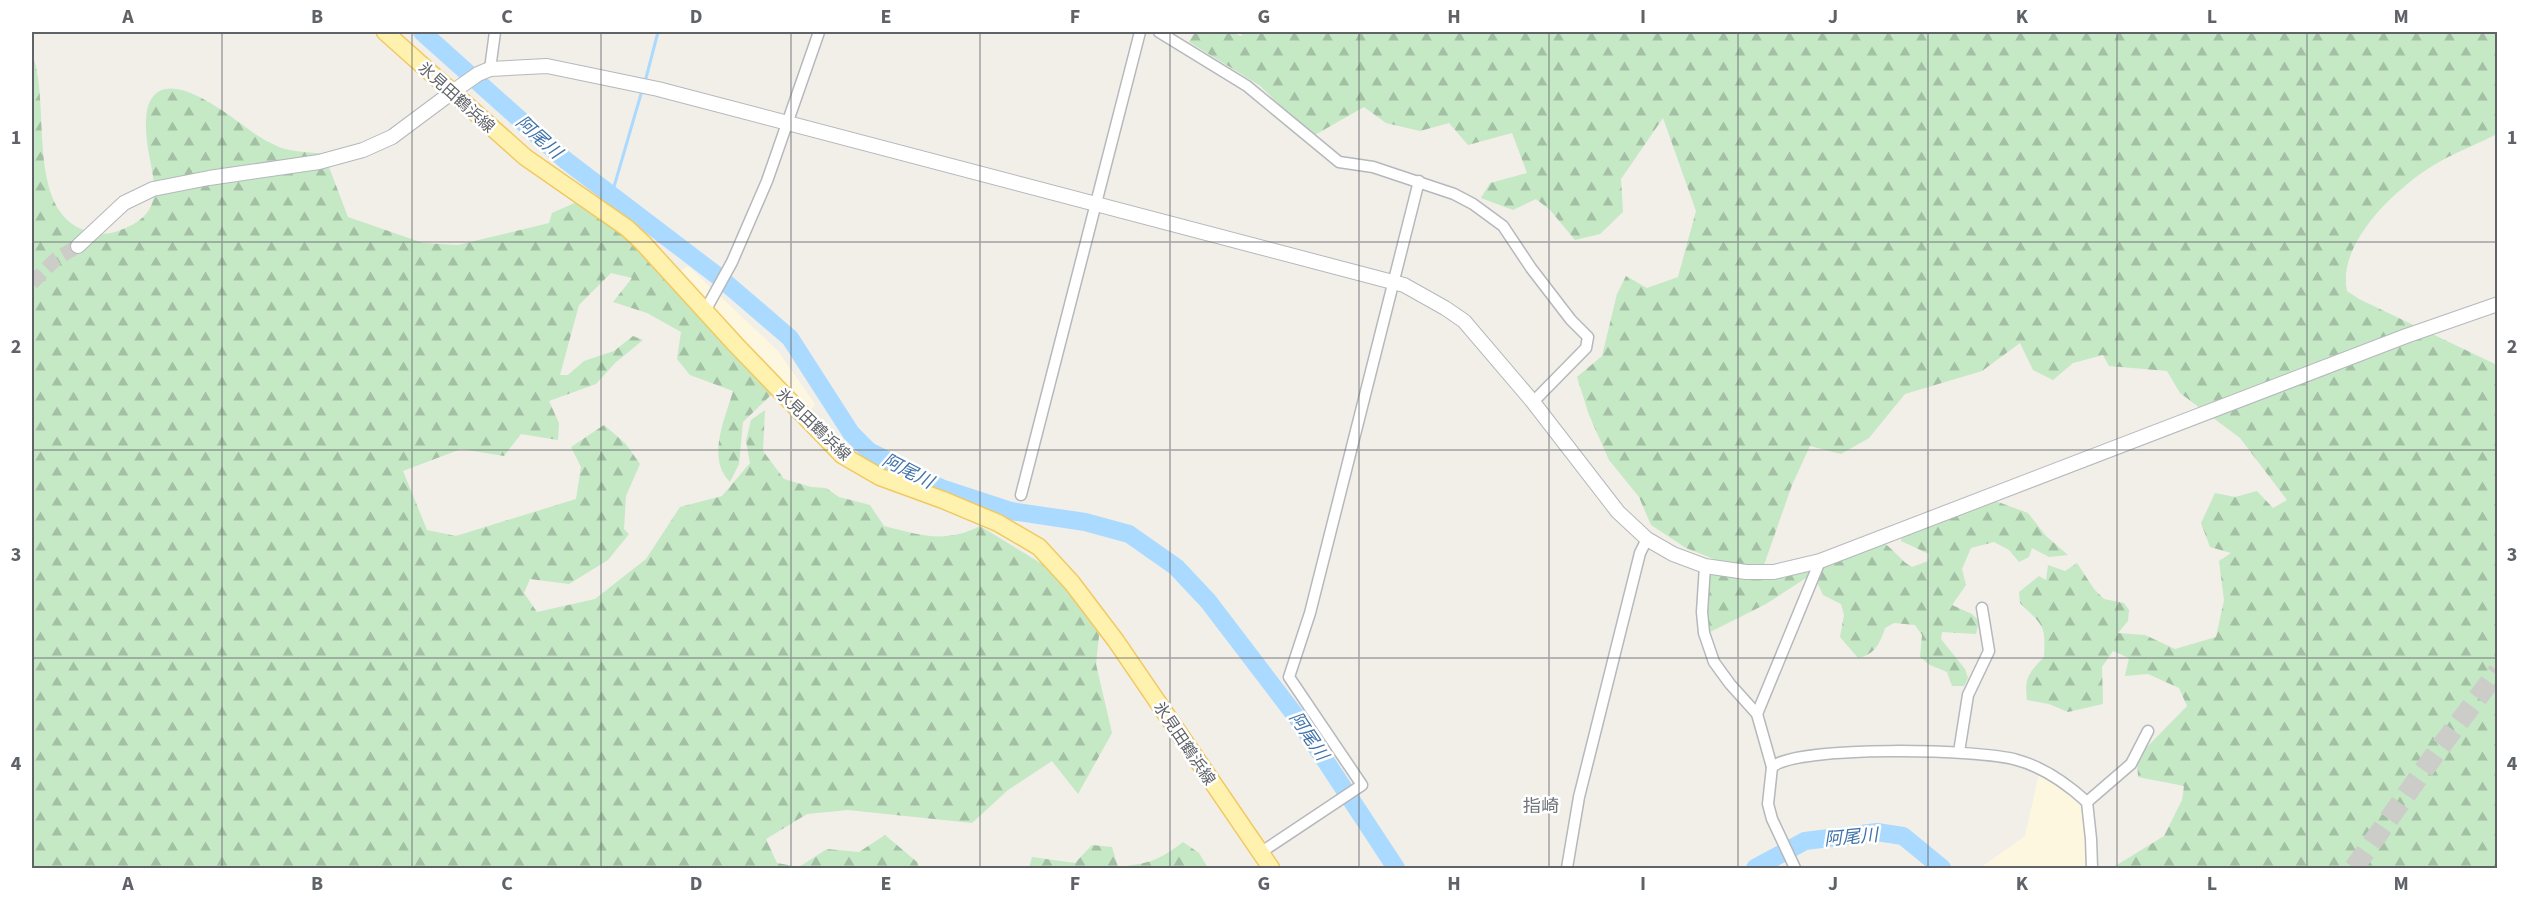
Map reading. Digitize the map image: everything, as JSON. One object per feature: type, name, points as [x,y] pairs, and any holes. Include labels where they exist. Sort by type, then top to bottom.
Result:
[{"type":"main road","name":"氷見田鶴浜線","points":[[385,32],[456,89],[525,157],[627,228],[709,304],[842,455],[880,477],[998,523],[1039,547],[1072,584],[1116,641],[1271,868]]},
{"type":"street","points":[[484,71],[495,32]]},
{"type":"street","points":[[709,304],[728,270],[767,181],[819,32]]},
{"type":"street","points":[[1021,495],[1140,32]]},
{"type":"street","points":[[1160,32],[1247,86],[1339,162],[1373,167],[1454,194],[1473,204],[1503,226],[1531,268],[1571,320],[1588,337],[1586,348],[1533,402]]},
{"type":"street","points":[[78,246],[124,203],[153,189],[209,177],[319,162],[363,150],[392,137],[484,71],[547,66],[580,71],[1393,281],[1421,294],[1464,321],[1533,402],[1617,512],[1647,538],[1673,554],[1705,566],[1746,572],[1774,572],[1820,561],[2406,336],[2498,304]]},
{"type":"street","points":[[1260,853],[1327,811],[1362,785],[1288,677],[1310,613],[1419,181]]},
{"type":"street","points":[[1567,868],[1592,739],[1640,554],[1647,538]]},
{"type":"street","points":[[1758,714],[1820,561]]},
{"type":"street","points":[[1705,566],[1702,612],[1704,633],[1714,662],[1730,684],[1758,714],[1772,767],[1768,804],[1775,829],[1795,868]]},
{"type":"street","points":[[1959,752],[1968,695],[1989,651],[1982,608]]},
{"type":"street","points":[[2086,802],[2131,764],[2148,731]]},
{"type":"street","points":[[1772,767],[1778,762],[1820,754],[1959,752],[1983,753],[2018,760],[2061,779],[2086,802],[2092,868]]},
{"type":"shaded area","points":[[688,266],[778,351],[815,404],[809,413],[678,272]]},
{"type":"shaded area","points":[[2039,774],[2066,788],[2083,810],[2088,850],[2086,868],[1984,868],[1983,866],[2025,836]]},
{"type":"green space","points":[[1195,32],[1230,32],[1242,36],[1241,32],[2497,32],[2497,134],[2439,162],[2423,172],[2390,200],[2361,234],[2351,253],[2346,272],[2347,291],[2359,299],[2497,365],[2497,868],[2112,868],[2164,836],[2182,800],[2184,786],[2138,777],[2137,761],[2146,748],[2187,706],[2179,688],[2148,674],[2125,676],[2129,658],[2113,651],[2102,667],[2103,704],[2068,712],[2049,704],[2027,700],[2027,681],[2031,672],[2044,657],[2044,638],[2038,621],[2020,603],[2019,592],[2039,576],[2046,580],[2048,565],[2065,571],[2077,563],[2094,589],[2104,599],[2124,603],[2129,610],[2128,621],[2118,633],[2145,635],[2175,649],[2216,637],[2224,600],[2219,561],[2231,553],[2210,547],[2201,523],[2215,493],[2235,497],[2257,491],[2273,508],[2287,500],[2240,438],[2180,393],[2167,371],[2109,366],[2103,355],[2073,363],[2053,380],[2033,370],[2020,343],[1982,371],[1905,394],[1869,438],[1841,454],[1810,446],[1792,485],[1763,568],[1729,565],[1686,548],[1651,525],[1639,497],[1609,460],[1589,415],[1577,377],[1602,356],[1617,294],[1626,276],[1647,288],[1678,277],[1696,211],[1663,118],[1621,179],[1623,212],[1600,234],[1575,240],[1550,210],[1536,199],[1513,210],[1481,198],[1490,183],[1527,173],[1512,133],[1468,145],[1449,123],[1420,131],[1386,123],[1364,107],[1313,136],[1259,85],[1189,42]]},
{"type":"green space","points":[[32,54],[38,75],[47,180],[55,202],[67,220],[87,231],[102,234],[118,231],[136,222],[148,212],[153,200],[154,187],[147,141],[147,110],[152,98],[162,90],[174,89],[189,92],[204,100],[258,136],[279,147],[324,154],[348,217],[423,243],[458,245],[549,223],[552,213],[579,201],[623,235],[681,292],[773,393],[743,422],[739,464],[730,482],[719,462],[718,450],[722,426],[733,391],[690,375],[677,359],[681,332],[647,313],[613,302],[632,278],[611,273],[579,305],[560,375],[568,375],[584,361],[614,351],[633,336],[643,340],[615,363],[596,384],[549,401],[559,423],[558,440],[521,434],[504,456],[461,449],[403,471],[427,530],[456,536],[576,499],[581,467],[571,447],[604,425],[625,443],[640,464],[626,496],[624,529],[629,534],[608,560],[569,584],[530,579],[524,593],[537,612],[595,599],[646,559],[680,507],[722,496],[750,463],[746,441],[751,420],[765,410],[763,451],[784,479],[811,487],[826,488],[839,497],[870,505],[884,526],[909,532],[944,536],[967,532],[980,526],[1047,567],[1100,627],[1096,664],[1112,733],[1078,794],[1052,761],[1008,790],[972,823],[848,810],[807,814],[766,839],[777,863],[799,867],[827,849],[859,852],[885,835],[917,862],[919,868],[32,868]]},
{"type":"green space","points":[[1985,500],[1998,502],[2028,513],[2046,536],[2068,555],[2049,557],[2032,548],[2029,557],[2019,562],[2009,550],[1994,542],[1971,548],[1962,569],[1966,585],[1952,605],[1972,614],[1979,621],[1976,634],[1942,632],[1941,639],[1965,669],[1968,678],[1964,686],[1952,686],[1947,672],[1930,665],[1920,657],[1922,635],[1915,625],[1894,623],[1885,628],[1876,648],[1864,657],[1858,658],[1840,637],[1844,615],[1841,604],[1823,595],[1817,582],[1822,567],[1884,543],[1912,567],[1928,561],[1929,554],[1901,541],[1902,534]]},
{"type":"green space","points":[[1811,570],[1809,576],[1766,604],[1710,632],[1706,594],[1712,572],[1765,579]]},
{"type":"green space","points":[[1183,842],[1199,853],[1208,868],[1029,868],[1032,857],[1075,863],[1092,845],[1112,847],[1118,867],[1138,864],[1160,857]]},
{"type":"waterway","name":"阿尾川","points":[[422,32],[564,159],[719,277],[790,338],[851,433],[869,451],[941,488],[1011,511],[1085,522],[1129,534],[1176,567],[1208,601],[1298,719],[1396,868]]},
{"type":"waterway","points":[[646,78],[658,32]]},
{"type":"waterway","points":[[611,197],[641,94]]},
{"type":"waterway","name":"阿尾川","points":[[1755,868],[1805,841],[1877,832],[1903,836],[1942,868]]},
{"type":"tunnel","points":[[32,283],[56,259],[78,246]]},
{"type":"tunnel","points":[[2354,868],[2438,750],[2498,671]]},
{"type":"district","name":"指崎","points":[[1541,806]]}]
